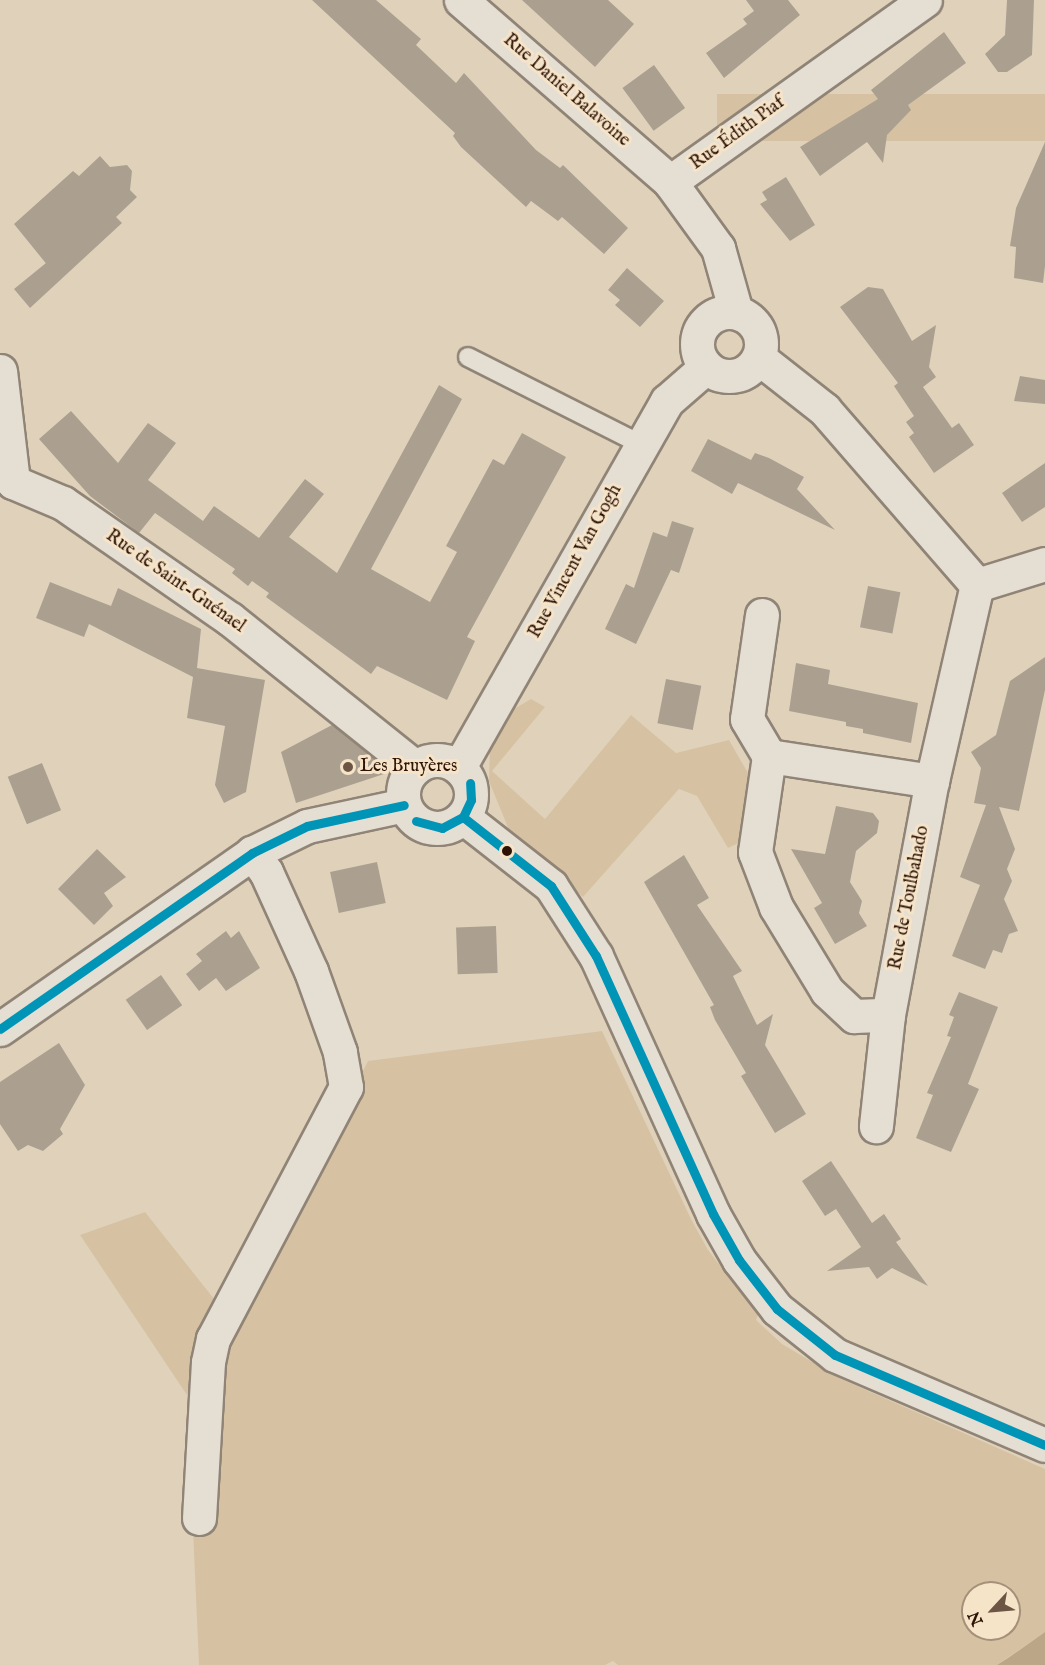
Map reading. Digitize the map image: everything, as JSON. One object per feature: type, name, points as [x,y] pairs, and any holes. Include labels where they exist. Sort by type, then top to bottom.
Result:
[{"type":"street","name":"Rue Daniel Balavoine","points":[[461,0],[670,182]]},
{"type":"street","name":"Rue Édith Piaf","points":[[670,182],[925,0]]},
{"type":"street","points":[[670,182],[718,248],[736,312],[758,329],[759,358],[741,375],[728,377],[706,367],[697,349],[701,328],[716,315],[736,312]]},
{"type":"street","points":[[759,358],[824,409],[976,585],[1045,564]]},
{"type":"street","name":"Rue Vincent Van Gogh","points":[[459,767],[640,444],[667,401],[706,367]]},
{"type":"street","name":"Rue de Saint-Guénael","points":[[0,371],[7,482],[63,503],[230,618],[415,767]]},
{"type":"street","name":"Rue de Toulbahado","points":[[876,1126],[888,1015],[932,781],[976,585]]},
{"type":"street","points":[[762,615],[747,719],[769,756],[754,852],[776,907],[827,991],[854,1016],[888,1015]]},
{"type":"street","points":[[769,756],[932,781]]},
{"type":"street","points":[[435,759],[459,767],[470,783],[471,800],[464,817],[442,828],[428,827],[404,805],[404,789],[415,767],[435,759]]},
{"type":"street","points":[[0,1029],[252,853],[307,826],[404,805]]},
{"type":"street","points":[[464,817],[551,886],[626,1017],[713,1214],[739,1260],[777,1309],[835,1355],[1045,1445]]},
{"type":"street","points":[[199,1518],[208,1362],[213,1339],[346,1088],[340,1052],[311,971],[266,872],[252,853]]},
{"type":"lane","points":[[468,357],[640,444]]},
{"type":"shaded area","points":[[717,94],[1045,94],[1045,141],[717,141]]},
{"type":"shaded area","points":[[531,699],[545,707],[492,771],[545,819],[631,715],[676,753],[729,740],[752,780],[743,841],[728,848],[697,796],[679,789],[583,897],[509,830],[489,781],[490,741],[509,712]]},
{"type":"shaded area","points":[[602,1031],[691,1219],[708,1250],[758,1315],[756,1320],[782,1344],[841,1379],[1045,1469],[1045,1632],[997,1665],[618,1665],[613,1661],[605,1665],[199,1665],[187,1395],[80,1235],[145,1212],[234,1324],[368,1061]]},
{"type":"shaded area","points":[[1045,1632],[1045,1665],[997,1665],[1008,1658]]},
{"type":"building","points":[[312,0],[376,0],[421,39],[416,45],[456,83],[464,73],[536,150],[560,168],[563,165],[628,228],[604,254],[562,217],[558,221],[531,201],[526,207],[461,147],[453,136],[455,133]]},
{"type":"building","points":[[522,0],[608,0],[634,24],[595,67]]},
{"type":"building","points":[[746,0],[788,0],[800,15],[724,78],[706,53],[747,24],[743,19],[754,11]]},
{"type":"building","points":[[1007,0],[1034,0],[1032,55],[1007,72],[998,72],[985,54],[1005,35]]},
{"type":"building","points":[[944,32],[966,63],[908,105],[911,110],[887,135],[883,163],[867,142],[820,176],[800,147],[878,99],[871,90]]},
{"type":"building","points":[[654,65],[685,108],[654,131],[622,88]]},
{"type":"building","points":[[1045,142],[1043,283],[1014,278],[1016,247],[1010,246],[1016,208]]},
{"type":"building","points":[[100,156],[110,167],[127,165],[132,171],[130,190],[137,197],[116,217],[122,223],[30,308],[14,289],[46,263],[14,224],[73,171],[79,176]]},
{"type":"building","points":[[786,177],[815,225],[790,241],[760,204],[767,200],[762,192]]},
{"type":"building","points":[[627,268],[664,301],[640,327],[615,305],[620,300],[608,290]]},
{"type":"building","points":[[868,287],[883,289],[912,341],[936,325],[929,367],[936,377],[923,387],[952,428],[959,423],[974,445],[934,473],[909,437],[914,433],[906,422],[914,416],[894,386],[898,383],[840,307]]},
{"type":"building","points":[[1020,376],[1045,380],[1045,404],[1014,401]]},
{"type":"building","points":[[439,385],[462,399],[371,569],[430,602],[457,552],[446,546],[493,459],[504,465],[522,433],[566,457],[467,637],[475,641],[447,700],[377,666],[371,674],[266,597],[269,593],[252,581],[248,586],[232,573],[235,569],[155,513],[139,533],[90,496],[39,439],[71,411],[118,463],[148,423],[176,443],[148,480],[203,521],[214,506],[259,538],[305,479],[324,494],[289,537],[337,573]]},
{"type":"building","points":[[708,439],[751,460],[755,453],[769,458],[804,477],[797,489],[835,530],[738,483],[732,494],[691,471]]},
{"type":"building","points":[[1045,463],[1045,507],[1022,522],[1002,493]]},
{"type":"building","points":[[672,521],[694,528],[679,573],[671,570],[636,644],[605,629],[626,584],[634,588],[653,532],[667,537]]},
{"type":"building","points":[[50,582],[111,606],[118,588],[201,629],[197,668],[265,680],[246,792],[224,803],[215,785],[225,726],[187,718],[193,677],[89,624],[84,637],[36,618]]},
{"type":"building","points":[[868,586],[900,592],[892,634],[860,627]]},
{"type":"building","points":[[1045,657],[1045,690],[1019,811],[999,807],[1015,849],[1007,869],[1012,881],[1004,899],[1018,931],[1009,934],[1002,953],[993,950],[985,969],[952,956],[980,885],[960,877],[986,805],[974,803],[981,768],[971,752],[996,735],[1010,681]]},
{"type":"building","points":[[796,663],[830,670],[828,684],[918,703],[911,743],[863,733],[863,729],[846,726],[846,722],[789,711]]},
{"type":"building","points":[[666,679],[701,686],[693,730],[657,723]]},
{"type":"building","points":[[332,725],[378,761],[384,774],[296,803],[281,752]]},
{"type":"building","points":[[42,763],[61,810],[27,824],[8,777]]},
{"type":"building","points":[[836,806],[873,813],[879,821],[877,833],[856,851],[850,882],[862,901],[859,913],[867,926],[835,944],[814,908],[822,903],[791,849],[825,854]]},
{"type":"building","points":[[97,849],[126,877],[104,893],[113,906],[94,925],[58,889]]},
{"type":"building","points":[[684,855],[709,898],[697,905],[742,971],[733,976],[757,1025],[773,1014],[765,1045],[806,1114],[775,1133],[741,1076],[746,1073],[715,1020],[710,1007],[714,1005],[644,882]]},
{"type":"building","points":[[377,862],[386,903],[339,913],[330,872]]},
{"type":"building","points":[[496,926],[498,973],[458,974],[456,927]]},
{"type":"building","points":[[226,931],[231,938],[239,931],[260,968],[226,991],[216,978],[199,991],[186,974],[202,961],[196,954]]},
{"type":"building","points":[[161,975],[182,1005],[147,1030],[126,1000]]},
{"type":"building","points":[[959,992],[998,1007],[968,1084],[979,1089],[951,1152],[916,1138],[933,1095],[927,1093],[951,1037],[947,1036],[954,1017],[949,1015]]},
{"type":"building","points":[[59,1043],[85,1085],[60,1129],[63,1134],[43,1151],[28,1145],[18,1151],[0,1124],[0,1082]]},
{"type":"building","points":[[831,1161],[872,1223],[884,1214],[901,1239],[896,1242],[928,1286],[892,1268],[877,1279],[869,1267],[827,1271],[861,1247],[836,1209],[825,1216],[802,1181]]},
{"type":"transit line","points":[[416,821],[442,828],[463,817],[471,800],[470,783]]},
{"type":"transit line","points":[[0,1029],[252,853],[307,826],[404,805]]},
{"type":"transit line","points":[[463,817],[551,886],[596,956],[713,1214],[739,1260],[777,1309],[835,1355],[1045,1445]]},
{"type":"place","name":"Les Bruyères","points":[[348,767]]}]
